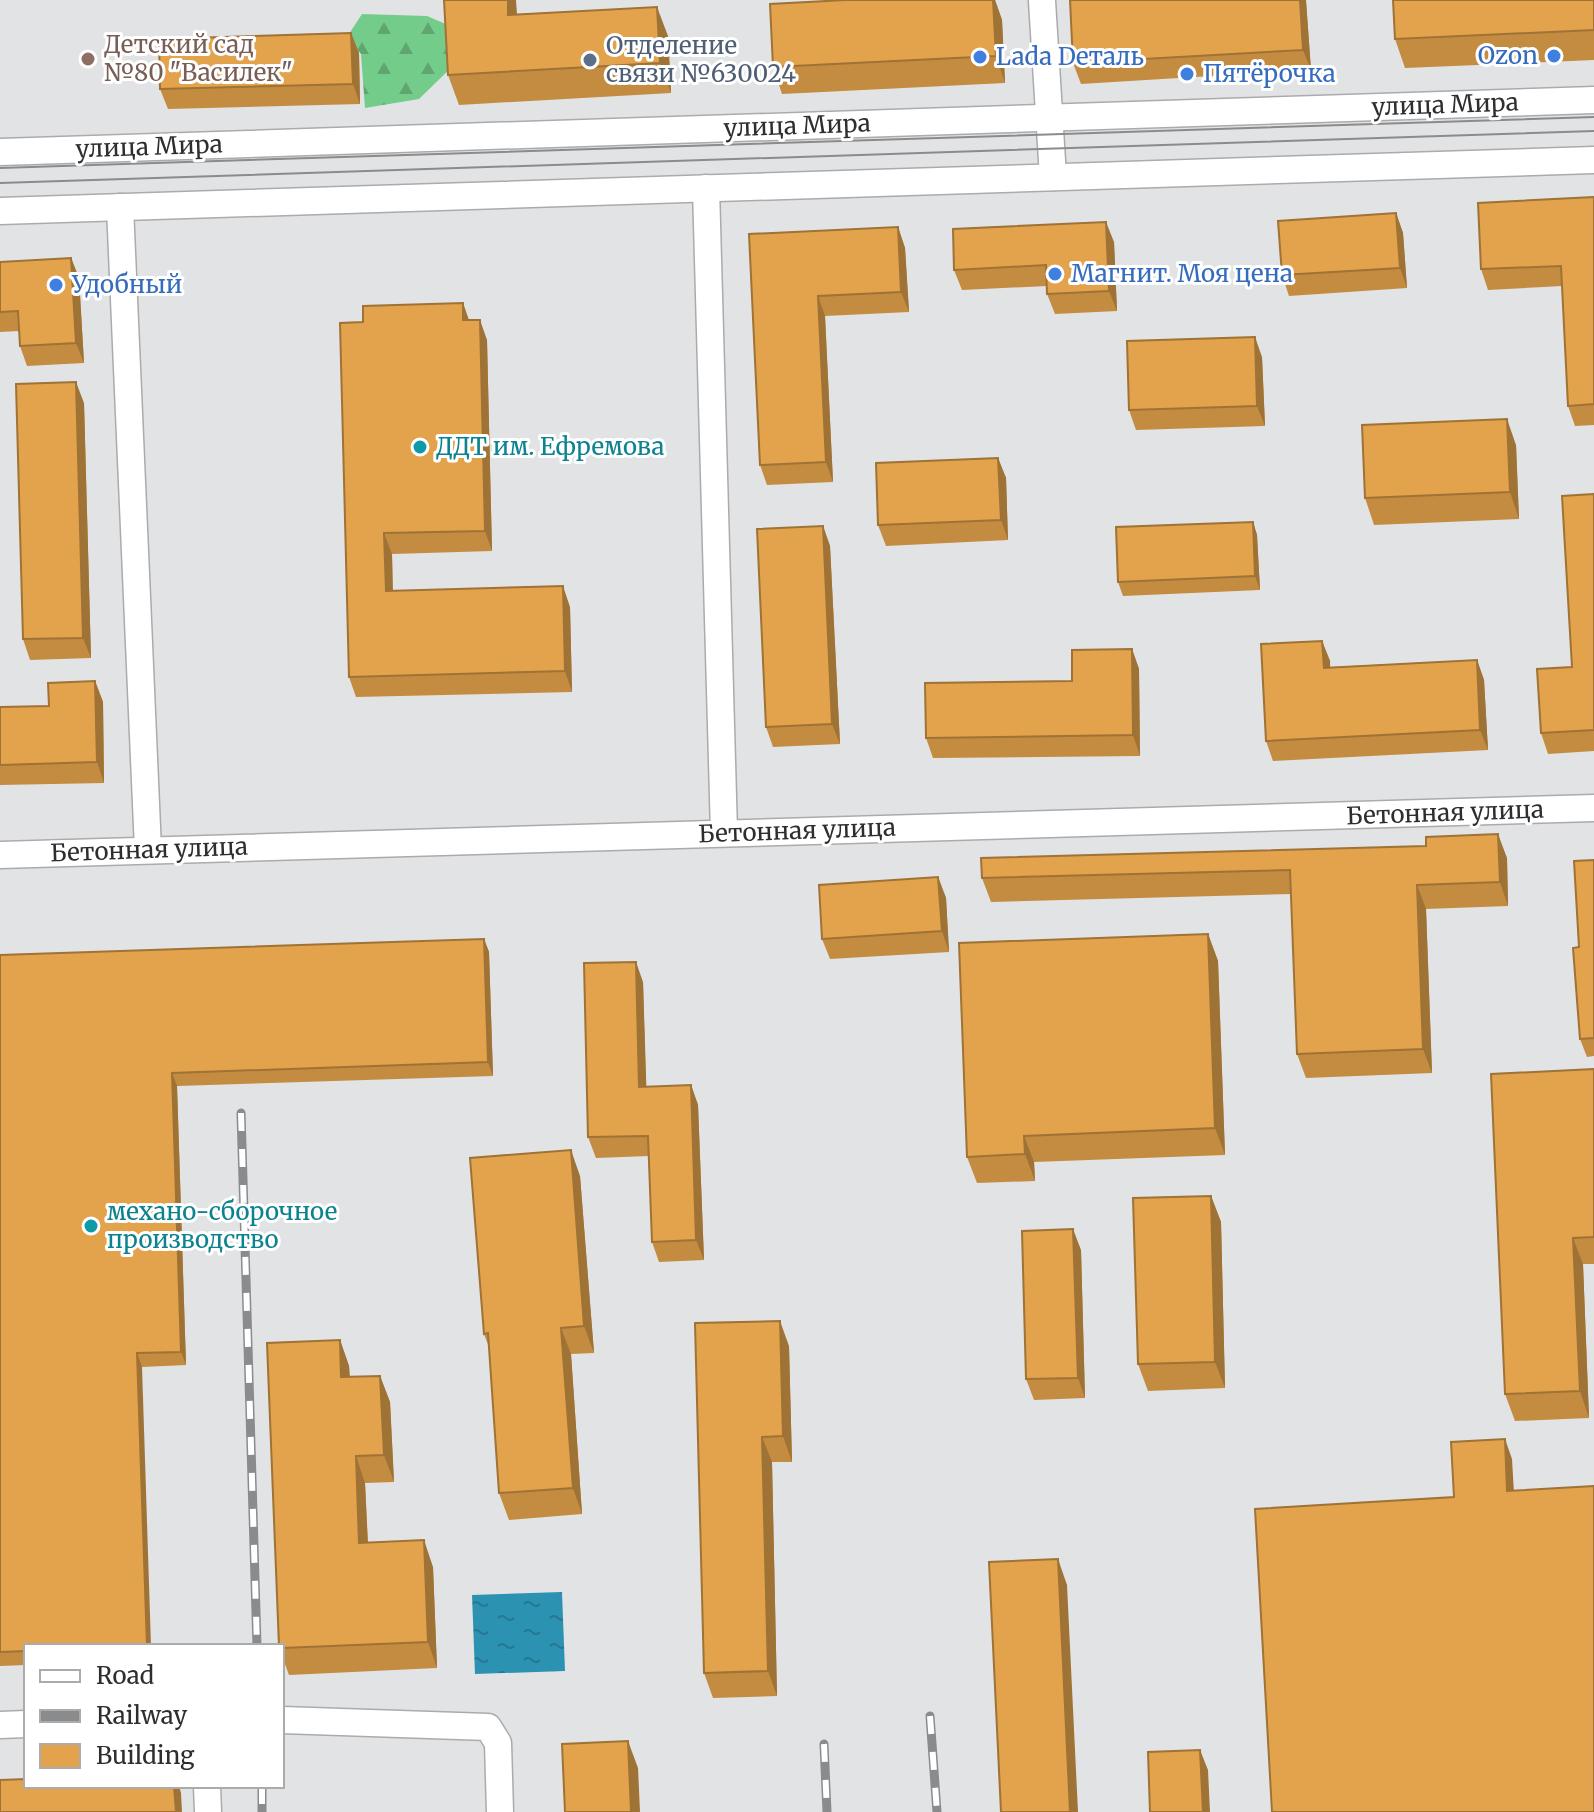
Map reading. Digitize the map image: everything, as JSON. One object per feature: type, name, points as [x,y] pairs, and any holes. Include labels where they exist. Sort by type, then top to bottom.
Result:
[{"type":"street","points":[[1042,1],[1053,177]]},
{"type":"street","name":"улица Мира","points":[[0,152],[1594,100]]},
{"type":"street","points":[[0,211],[1594,160]]},
{"type":"street","points":[[706,188],[724,833]]},
{"type":"street","points":[[120,207],[148,850]]},
{"type":"street","name":"Бетонная улица","points":[[0,855],[1594,808]]},
{"type":"street","points":[[284,1720],[488,1727],[498,1743],[500,1812]]},
{"type":"street","points":[[0,1725],[24,1724]]},
{"type":"street","points":[[207,1788],[208,1812]]},
{"type":"green space","points":[[362,14],[427,16],[455,28],[458,61],[419,99],[365,108],[361,54],[347,37]]},
{"type":"water","points":[[562,1592],[565,1671],[475,1674],[472,1595]]},
{"type":"building","points":[[444,0],[508,0],[508,15],[657,7],[660,63],[448,75]]},
{"type":"building","points":[[845,0],[993,0],[996,56],[773,67],[770,4]]},
{"type":"building","points":[[1070,0],[1300,0],[1303,50],[1073,63]]},
{"type":"building","points":[[1393,0],[1594,0],[1594,30],[1395,39]]},
{"type":"building","points":[[351,33],[353,84],[160,89],[159,39]]},
{"type":"building","points":[[1594,197],[1594,404],[1568,406],[1561,266],[1481,269],[1478,203]]},
{"type":"building","points":[[1396,213],[1400,268],[1282,275],[1278,221]]},
{"type":"building","points":[[1106,222],[1109,291],[1047,294],[1046,265],[954,270],[953,229]]},
{"type":"building","points":[[898,227],[901,292],[818,296],[826,462],[760,465],[749,234]]},
{"type":"building","points":[[71,258],[76,343],[20,346],[18,311],[0,312],[0,262]]},
{"type":"building","name":"ДДТ им. Ефремова","points":[[463,303],[463,320],[480,320],[485,531],[384,533],[386,591],[563,586],[565,671],[349,677],[340,323],[363,322],[363,306]]},
{"type":"building","points":[[1255,337],[1257,406],[1129,410],[1127,341]]},
{"type":"building","points":[[76,382],[83,638],[23,639],[16,384]]},
{"type":"building","points":[[1507,419],[1510,492],[1365,498],[1362,425]]},
{"type":"building","points":[[998,458],[1001,520],[878,525],[876,463]]},
{"type":"building","points":[[1594,494],[1594,730],[1541,733],[1537,669],[1572,667],[1562,496]]},
{"type":"building","points":[[1253,522],[1255,576],[1118,582],[1116,527]]},
{"type":"building","points":[[823,526],[832,724],[766,727],[757,529]]},
{"type":"building","points":[[1322,641],[1324,668],[1477,660],[1480,730],[1266,741],[1261,644]]},
{"type":"building","points":[[1132,649],[1133,735],[926,738],[925,683],[1072,681],[1072,650]]},
{"type":"building","points":[[95,681],[97,762],[0,765],[0,707],[49,706],[48,683]]},
{"type":"building","points":[[1498,834],[1500,882],[1417,885],[1423,1049],[1297,1054],[1290,870],[982,878],[981,858],[1426,846],[1426,837]]},
{"type":"building","points":[[1594,860],[1594,1038],[1580,1039],[1573,948],[1579,947],[1574,861]]},
{"type":"building","points":[[938,877],[942,931],[822,939],[819,885]]},
{"type":"building","points":[[1208,934],[1215,1128],[1024,1136],[1025,1154],[967,1157],[959,943]]},
{"type":"building","name":"механо-сборочное производство","points":[[484,939],[488,1062],[172,1073],[181,1352],[137,1353],[147,1644],[24,1644],[24,1651],[0,1652],[0,955]]},
{"type":"building","points":[[636,962],[639,1087],[691,1085],[696,1240],[652,1242],[648,1136],[588,1137],[584,963]]},
{"type":"building","points":[[1594,1069],[1594,1237],[1573,1238],[1580,1391],[1505,1394],[1491,1074]]},
{"type":"building","points":[[571,1150],[584,1326],[561,1328],[573,1488],[499,1493],[488,1333],[484,1334],[470,1158]]},
{"type":"building","points":[[1211,1196],[1215,1362],[1138,1364],[1133,1198]]},
{"type":"building","points":[[1073,1229],[1078,1378],[1026,1379],[1022,1231]]},
{"type":"building","points":[[780,1321],[783,1436],[762,1437],[768,1671],[704,1673],[695,1323]]},
{"type":"building","points":[[340,1340],[341,1377],[380,1376],[384,1455],[356,1456],[359,1543],[424,1540],[428,1642],[284,1648],[284,1644],[279,1644],[267,1343]]},
{"type":"building","points":[[1505,1439],[1507,1491],[1594,1486],[1594,1812],[1272,1812],[1255,1509],[1454,1497],[1451,1442]]},
{"type":"building","points":[[1058,1559],[1070,1812],[1001,1812],[989,1562]]},
{"type":"building","points":[[628,1741],[631,1812],[565,1812],[562,1744]]},
{"type":"building","points":[[1200,1750],[1203,1812],[1150,1812],[1148,1752]]},
{"type":"building","points":[[24,1779],[24,1788],[174,1788],[176,1812],[0,1812],[0,1780]]},
{"type":"tram line","points":[[0,168],[1594,117]]},
{"type":"tram line","points":[[0,183],[1594,131]]},
{"type":"railway","points":[[241,1113],[257,1644]]},
{"type":"railway","points":[[930,1716],[937,1812]]},
{"type":"railway","points":[[824,1744],[827,1812]]},
{"type":"railway","points":[[262,1788],[262,1812]]},
{"type":"place","name":"Ozon","points":[[1554,56]]},
{"type":"place","name":"Lada Dеталь","points":[[980,57]]},
{"type":"place","name":"Детский сад №80 \"Василек\"","points":[[88,59]]},
{"type":"place","name":"Отделение связи №630024","points":[[590,60]]},
{"type":"place","name":"Пятёрочка","points":[[1187,74]]},
{"type":"place","name":"Магнит. Моя цена","points":[[1055,274]]},
{"type":"place","name":"Удобный","points":[[56,285]]},
{"type":"place","name":"ДДТ им. Ефремова","points":[[420,447]]},
{"type":"place","name":"механо-сборочное производство","points":[[91,1226]]}]
